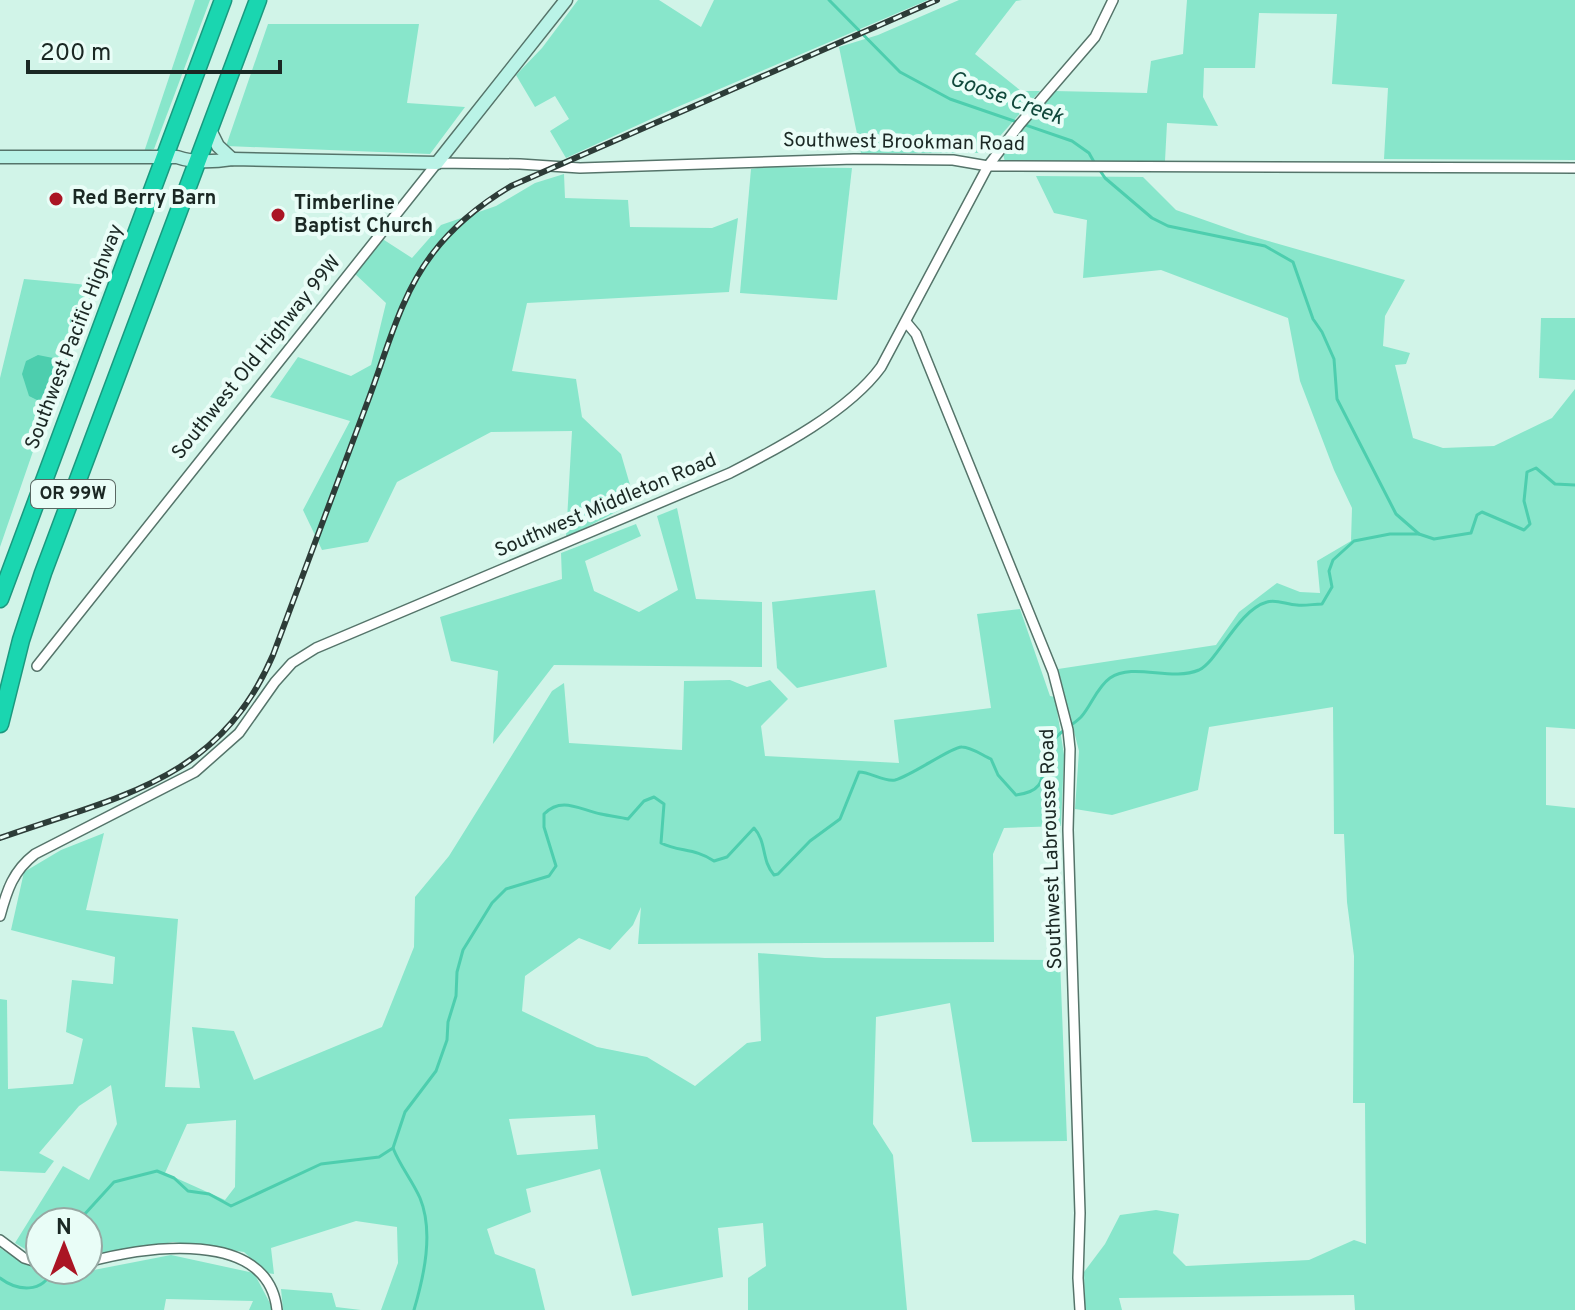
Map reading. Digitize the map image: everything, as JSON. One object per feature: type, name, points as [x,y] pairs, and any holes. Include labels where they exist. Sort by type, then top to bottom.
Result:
[{"type":"highway","name":"Southwest Pacific Highway","points":[[0,599],[223,0]]},
{"type":"highway","name":"OR 99W","points":[[0,724],[13,667],[39,584],[258,0]]},
{"type":"street","name":"Southwest Old Highway 99W","points":[[37,666],[566,0]]},
{"type":"street","name":"Southwest Middleton Road","points":[[0,916],[8,887],[23,863],[195,772],[239,733],[292,663],[316,648],[730,473],[848,401],[868,385],[906,322],[988,166],[1095,37],[1105,22],[1113,0]]},
{"type":"street","points":[[210,130],[218,146],[232,159]]},
{"type":"street","name":"Southwest Brookman Road","points":[[0,157],[164,157],[198,161],[520,164],[580,168],[868,159],[953,160],[988,166],[1575,168]]},
{"type":"street","name":"Southwest Labrousse Road","points":[[906,322],[916,334],[1048,658],[1065,714],[1070,749],[1068,830],[1080,1213],[1080,1310]]},
{"type":"street","points":[[0,1240],[24,1255]]},
{"type":"street","points":[[104,1258],[157,1249],[193,1249],[240,1259],[253,1266],[271,1284],[277,1310]]},
{"type":"shaded area","points":[[195,0],[210,0],[154,149],[144,152]]},
{"type":"shaded area","points":[[578,0],[659,0],[701,27],[714,0],[928,0],[566,158],[550,131],[569,119],[555,96],[535,107],[516,75],[542,48]]},
{"type":"shaded area","points":[[959,0],[1022,0],[1016,1],[975,54],[1021,91],[1040,91],[985,153],[861,153],[839,47],[878,35]]},
{"type":"shaded area","points":[[1187,0],[1575,0],[1575,160],[1384,159],[1388,88],[1332,84],[1337,14],[1259,13],[1255,68],[1204,68],[1203,97],[1218,126],[1167,123],[1165,161],[1005,162],[1003,154],[1054,91],[1147,93],[1151,61],[1183,54]]},
{"type":"shaded area","points":[[268,24],[419,24],[407,103],[465,107],[430,154],[226,146]]},
{"type":"shaded area","points":[[852,168],[837,300],[740,293],[751,169]]},
{"type":"shaded area","points":[[564,174],[565,198],[628,200],[630,227],[712,228],[738,218],[729,292],[527,303],[512,371],[576,379],[582,417],[621,454],[635,502],[566,538],[572,431],[491,432],[397,482],[368,542],[322,550],[303,510],[350,421],[270,397],[298,357],[351,376],[371,365],[386,303],[354,273],[381,238],[412,258],[441,225],[496,206],[535,183]]},
{"type":"shaded area","points":[[1036,176],[1143,177],[1176,210],[1247,235],[1405,280],[1385,316],[1383,346],[1410,353],[1406,364],[1395,365],[1413,438],[1443,448],[1494,446],[1552,418],[1575,389],[1575,729],[1546,727],[1546,805],[1575,808],[1575,1310],[1355,1310],[1354,1295],[1119,1298],[1122,1310],[1085,1310],[1084,1272],[1105,1244],[1120,1215],[1156,1210],[1179,1214],[1173,1253],[1186,1266],[1309,1260],[1354,1240],[1366,1244],[1365,1103],[1353,1103],[1354,956],[1347,902],[1344,834],[1334,834],[1333,707],[1209,727],[1198,790],[1112,815],[1075,809],[1079,751],[1058,669],[1216,645],[1239,612],[1277,583],[1300,592],[1320,593],[1317,561],[1351,541],[1352,508],[1300,381],[1288,318],[1161,270],[1083,278],[1087,220],[1054,213]]},
{"type":"shaded area","points":[[24,279],[99,286],[49,405],[0,547],[0,378]]},
{"type":"shaded area","points":[[1541,318],[1575,318],[1575,380],[1539,378]]},
{"type":"shaded area","points":[[38,355],[53,358],[57,365],[55,377],[39,401],[29,396],[22,374],[26,361]]},
{"type":"shaded area","points":[[677,508],[696,599],[762,602],[762,667],[554,665],[493,744],[498,671],[451,661],[440,617],[562,579],[561,553],[636,524],[641,536],[585,561],[594,591],[639,612],[678,590],[657,516]]},
{"type":"shaded area","points":[[875,590],[887,667],[797,688],[777,668],[772,602]]},
{"type":"shaded area","points":[[1020,609],[1050,696],[1055,697],[1064,755],[1061,826],[1004,828],[993,854],[994,942],[638,944],[641,907],[633,925],[610,950],[579,938],[525,976],[522,1011],[597,1047],[647,1057],[695,1086],[747,1043],[761,1041],[758,953],[825,958],[1060,960],[1067,1141],[972,1142],[950,1003],[876,1017],[873,1124],[893,1155],[907,1310],[748,1310],[748,1278],[766,1266],[763,1223],[718,1228],[723,1277],[632,1296],[600,1169],[526,1189],[531,1212],[487,1229],[495,1254],[535,1269],[545,1310],[381,1310],[398,1263],[397,1227],[356,1221],[271,1248],[274,1274],[267,1273],[244,1252],[173,1242],[104,1255],[104,1206],[38,1206],[63,1166],[89,1180],[117,1124],[111,1085],[79,1106],[39,1153],[54,1161],[45,1173],[0,1171],[0,999],[7,1000],[8,1089],[73,1084],[83,1039],[66,1032],[72,980],[113,984],[115,957],[11,930],[24,872],[61,850],[104,833],[86,910],[178,919],[165,1087],[200,1088],[192,1027],[234,1031],[254,1080],[382,1027],[414,947],[415,897],[449,856],[552,691],[564,683],[569,743],[682,750],[684,681],[730,680],[747,687],[770,680],[788,699],[761,726],[765,756],[899,763],[894,720],[991,708],[977,614]],"holes":[[[595,1115],[598,1149],[517,1155],[509,1119]],[[236,1120],[235,1187],[225,1200],[165,1173],[187,1124]]]},
{"type":"shaded area","points":[[24,1229],[24,1248],[15,1243]]},
{"type":"shaded area","points":[[0,1248],[24,1263],[24,1286],[104,1286],[104,1268],[171,1255],[254,1273],[272,1307],[271,1310],[249,1310],[253,1301],[166,1299],[164,1310],[0,1310]]},
{"type":"shaded area","points":[[281,1289],[332,1293],[336,1307],[361,1310],[283,1310]]},
{"type":"waterway","name":"Goose Creek","points":[[829,0],[900,72],[950,99],[1072,141],[1089,153],[1094,162]]},
{"type":"waterway","name":"Goose Creek","points":[[1099,169],[1105,178],[1152,218],[1168,226],[1265,246],[1293,262],[1313,319],[1334,359],[1337,399],[1396,514],[1419,534]]},
{"type":"waterway","points":[[92,1206],[114,1182],[157,1171],[174,1178],[188,1191],[209,1194],[231,1206],[321,1164],[379,1157],[393,1148],[405,1112],[436,1071],[447,1040],[463,950],[492,903],[506,889],[549,876],[556,866],[544,827],[544,814],[551,809],[564,805],[628,819],[644,801],[654,797],[664,804],[661,843],[714,861],[727,857],[754,828],[761,839],[770,869],[774,875],[778,874],[810,841],[840,819],[859,772],[895,780],[950,751],[965,747],[991,759],[998,775],[1016,795],[1028,792],[1041,782],[1045,759],[1053,741],[1081,717],[1101,686],[1110,678],[1130,672],[1177,674],[1199,670],[1257,607],[1271,601],[1293,605],[1322,604],[1332,587],[1329,571],[1333,560],[1354,541],[1390,534],[1419,534],[1434,539],[1471,533],[1477,515],[1482,512],[1524,530],[1530,524],[1524,501],[1527,472],[1536,468],[1555,484],[1575,485]]},
{"type":"waterway","points":[[393,1148],[420,1198],[426,1225],[424,1269],[414,1310]]},
{"type":"waterway","points":[[0,1278],[22,1288],[38,1286]]},
{"type":"railway","points":[[0,838],[85,810],[160,778],[194,758],[224,731],[250,698],[273,655],[403,304],[422,269],[459,224],[511,186],[937,0]]},
{"type":"place","name":"Red Berry Barn","points":[[56,199]]},
{"type":"place","name":"Timberline Baptist Church","points":[[278,215]]}]
